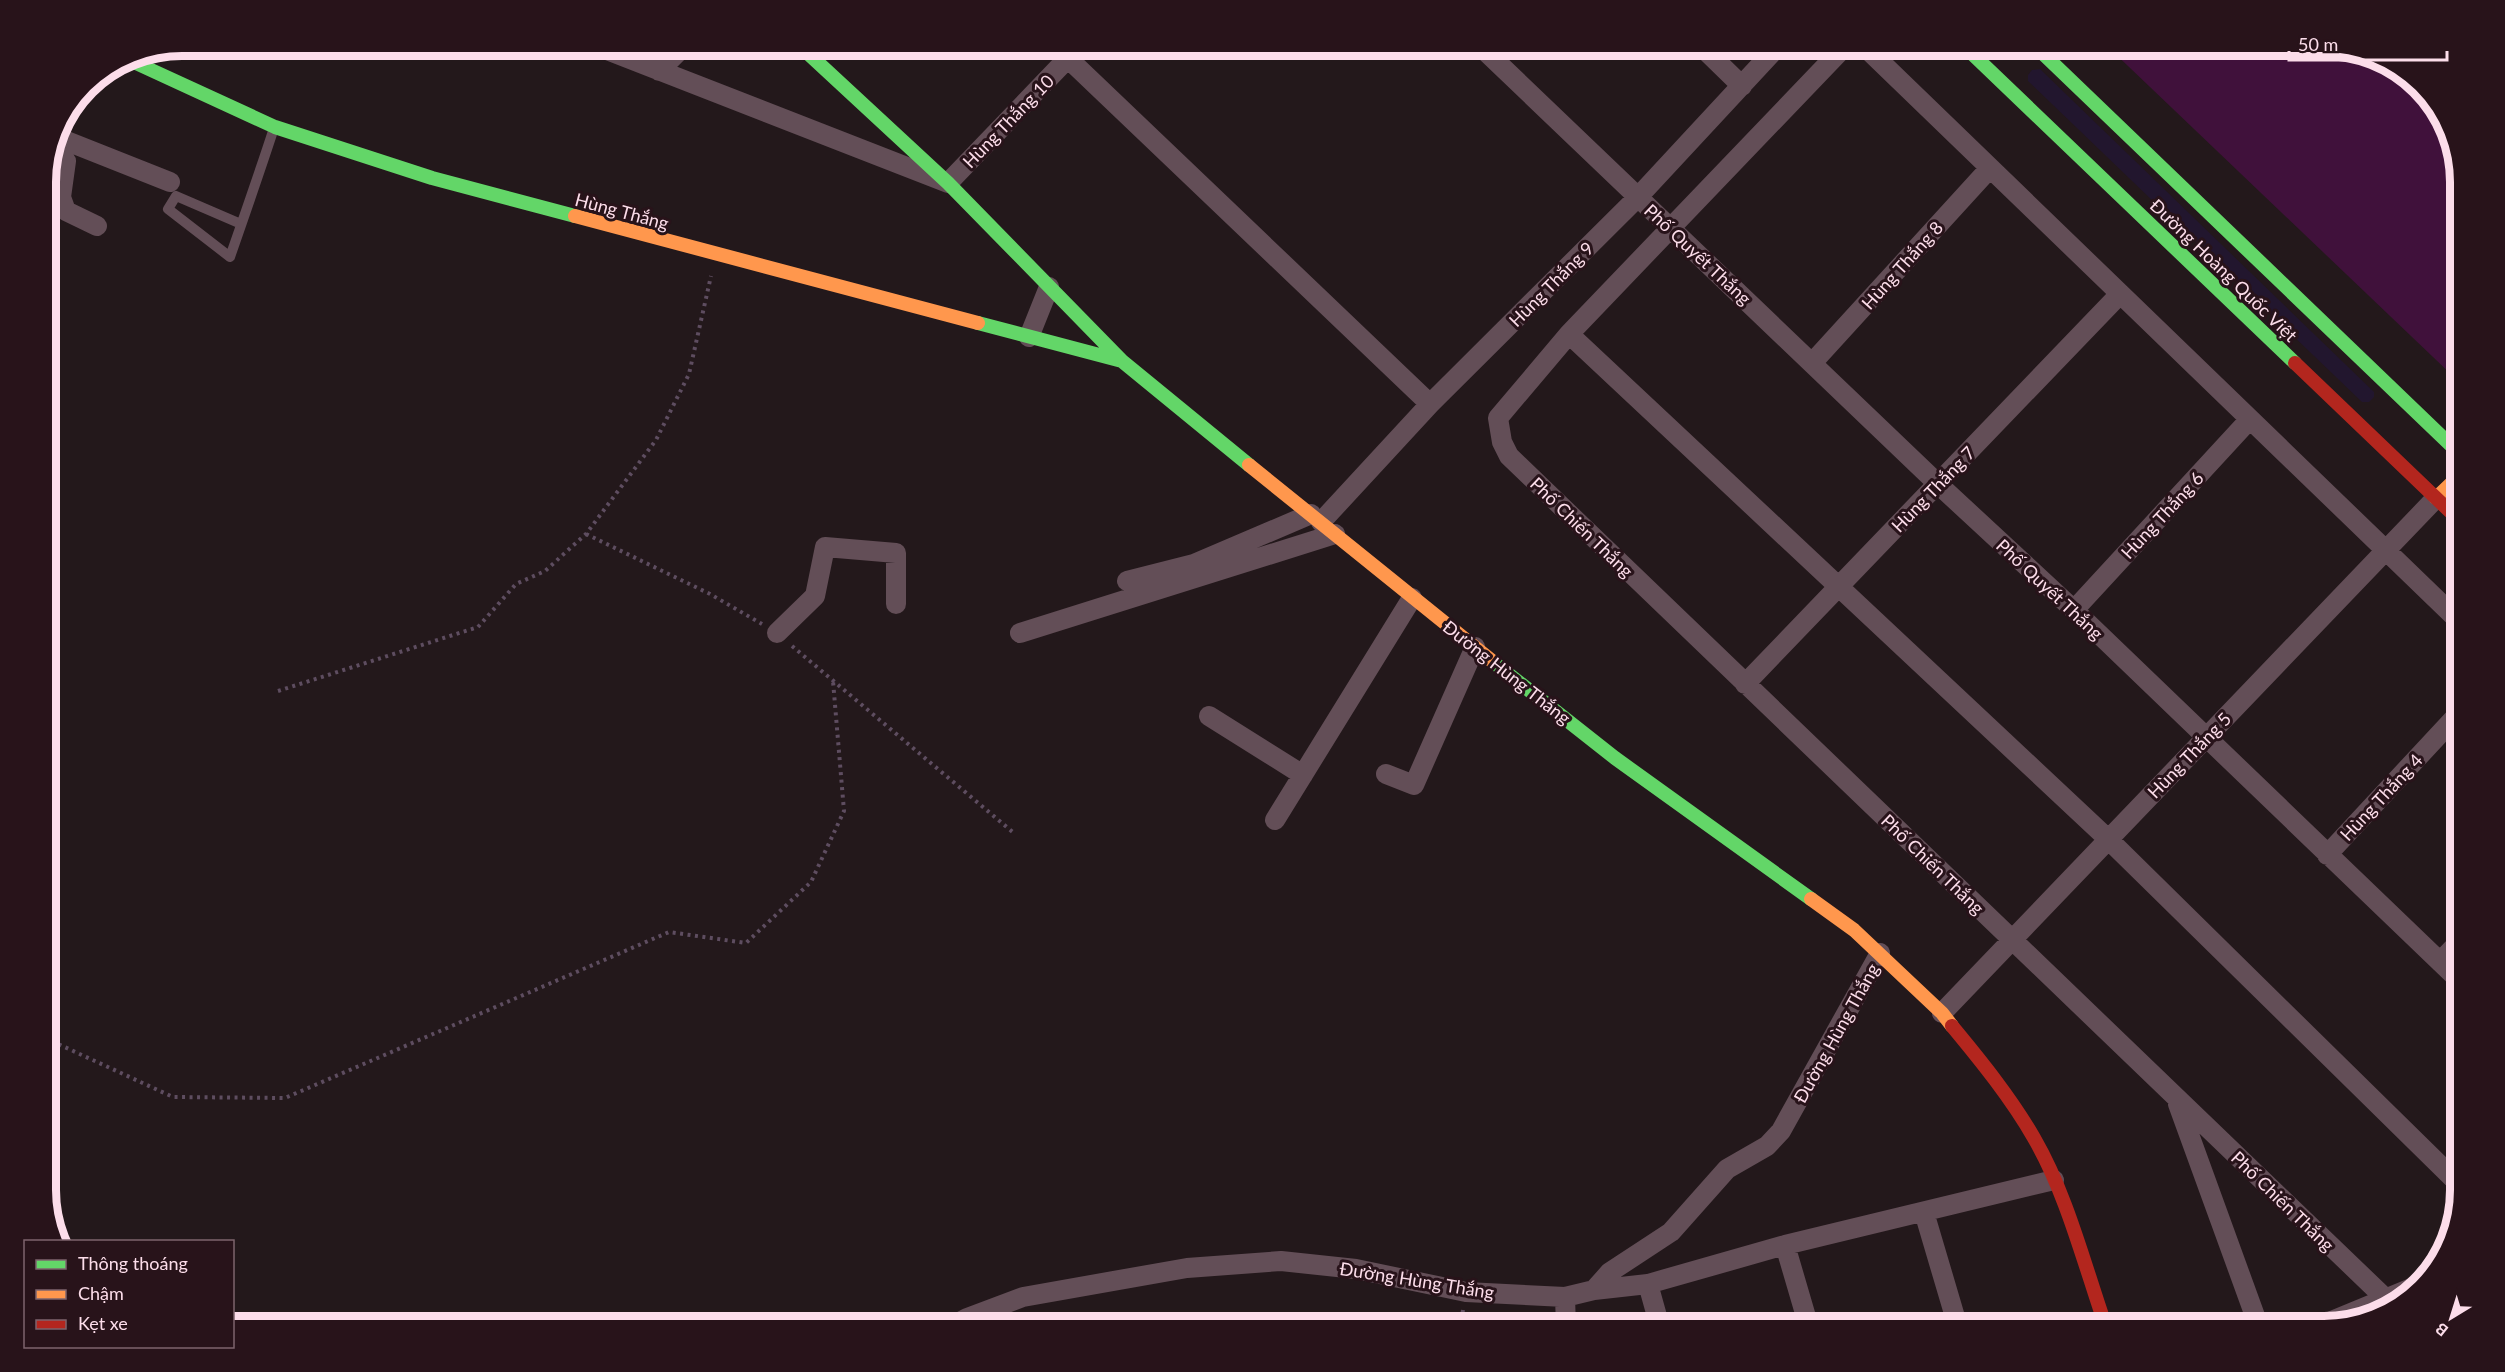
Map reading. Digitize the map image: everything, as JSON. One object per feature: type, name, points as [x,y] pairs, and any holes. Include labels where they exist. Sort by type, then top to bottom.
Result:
[{"type":"street","points":[[622,56],[948,183]]},
{"type":"street","points":[[660,71],[674,56]]},
{"type":"street","name":"Đường Hùng Thắng","points":[[811,56],[948,183],[1122,361],[1412,598],[1615,758],[1854,930],[1880,953],[1781,1131],[1767,1146],[1732,1165],[1671,1232],[1610,1272],[1594,1290],[1565,1297],[1466,1292],[1356,1269],[1281,1261],[1187,1268],[1023,1297],[972,1316]]},
{"type":"street","name":"Hùng Thắng 10","points":[[948,183],[1058,56]]},
{"type":"street","points":[[1065,56],[1430,404]]},
{"type":"street","name":"Phố Quyết Thắng","points":[[1491,56],[1938,484],[2074,610],[2450,971]]},
{"type":"street","points":[[1711,56],[1742,86]]},
{"type":"street","name":"Hùng Thắng 9","points":[[1323,523],[1430,404],[1638,197],[1769,56]]},
{"type":"street","points":[[1836,56],[1569,334],[2108,839],[2450,1175]]},
{"type":"street","points":[[1874,56],[2449,612]]},
{"type":"street","name":"Đường Hoàng Quốc Việt","points":[[1974,56],[2449,511]]},
{"type":"street","name":"Đường Hoàng Quốc Việt","points":[[2045,56],[2449,444]]},
{"type":"street","name":"Hùng Thắng","points":[[137,64],[275,127],[432,178],[1122,361]]},
{"type":"street","points":[[63,139],[170,182]]},
{"type":"street","points":[[59,154],[66,161],[61,197],[66,211],[97,226]]},
{"type":"street","name":"Hùng Thắng 8","points":[[1813,362],[1990,168]]},
{"type":"street","points":[[1029,337],[1049,287]]},
{"type":"street","name":"Hùng Thắng 7","points":[[1745,684],[2120,294]]},
{"type":"street","name":"Phố Chiến Thắng","points":[[1569,334],[1498,418],[1502,442],[1509,456],[2384,1300]]},
{"type":"street","name":"Hùng Thắng 6","points":[[2074,610],[2250,419]]},
{"type":"street","points":[[2436,498],[2449,485]]},
{"type":"street","name":"Hùng Thắng 5","points":[[1942,1013],[2436,498]]},
{"type":"street","points":[[1127,581],[1194,564],[1323,523]]},
{"type":"street","points":[[1020,633],[1323,523]]},
{"type":"street","points":[[777,633],[815,597],[825,548],[896,553],[896,604]]},
{"type":"street","points":[[1275,820],[1412,598]]},
{"type":"street","points":[[1386,774],[1414,784],[1475,647]]},
{"type":"street","points":[[1209,716],[1303,775]]},
{"type":"street","name":"Hùng Thắng 4","points":[[2327,855],[2450,723]]},
{"type":"street","points":[[2440,962],[2450,952]]},
{"type":"street","points":[[1880,953],[1942,1013],[1991,1074],[2034,1138],[2054,1180],[2102,1316]]},
{"type":"street","points":[[2175,1098],[2255,1316]]},
{"type":"street","points":[[1594,1290],[1648,1284],[1785,1245],[2054,1180]]},
{"type":"street","points":[[1924,1212],[1955,1316]]},
{"type":"street","points":[[1785,1245],[1806,1316]]},
{"type":"street","points":[[1648,1284],[1657,1316]]},
{"type":"street","points":[[1565,1297],[1566,1316]]},
{"type":"lane","points":[[242,224],[176,196],[168,209],[230,258],[242,224],[275,127]]},
{"type":"path","points":[[278,691],[478,627],[516,584],[545,571],[586,534],[656,440],[690,374],[716,255]]},
{"type":"path","points":[[586,534],[710,594],[777,633],[1015,834]]},
{"type":"path","points":[[56,1043],[173,1097],[285,1098],[669,932],[746,944],[810,882],[844,811],[833,681]]},
{"type":"shaded area","points":[[2118,56],[2340,57],[2372,65],[2407,87],[2418,98],[2436,126],[2447,157],[2449,173],[2449,372]]},
{"type":"shaded area","points":[[2040,69],[2374,392],[2374,397],[2369,402],[2362,402],[2028,81],[2028,75],[2032,70]]},
{"type":"traffic: fast","points":[[811,56],[948,183],[1122,361],[1249,465]]},
{"type":"traffic: fast","points":[[1974,56],[2295,363]]},
{"type":"traffic: fast","points":[[2045,56],[2449,444]]},
{"type":"traffic: fast","points":[[137,64],[275,127],[432,178],[575,216]]},
{"type":"traffic: fast","points":[[978,323],[1122,361]]},
{"type":"traffic: fast","points":[[1492,661],[1615,758],[1811,899]]},
{"type":"traffic: slow","points":[[575,216],[978,323]]},
{"type":"traffic: slow","points":[[1249,465],[1492,661]]},
{"type":"traffic: slow","points":[[2436,498],[2449,485]]},
{"type":"traffic: slow","points":[[1811,899],[1854,930],[1942,1013],[1952,1026]]},
{"type":"traffic: jam","points":[[2295,363],[2449,511]]},
{"type":"traffic: jam","points":[[1952,1026],[2006,1094],[2046,1160],[2074,1230],[2102,1316]]}]
